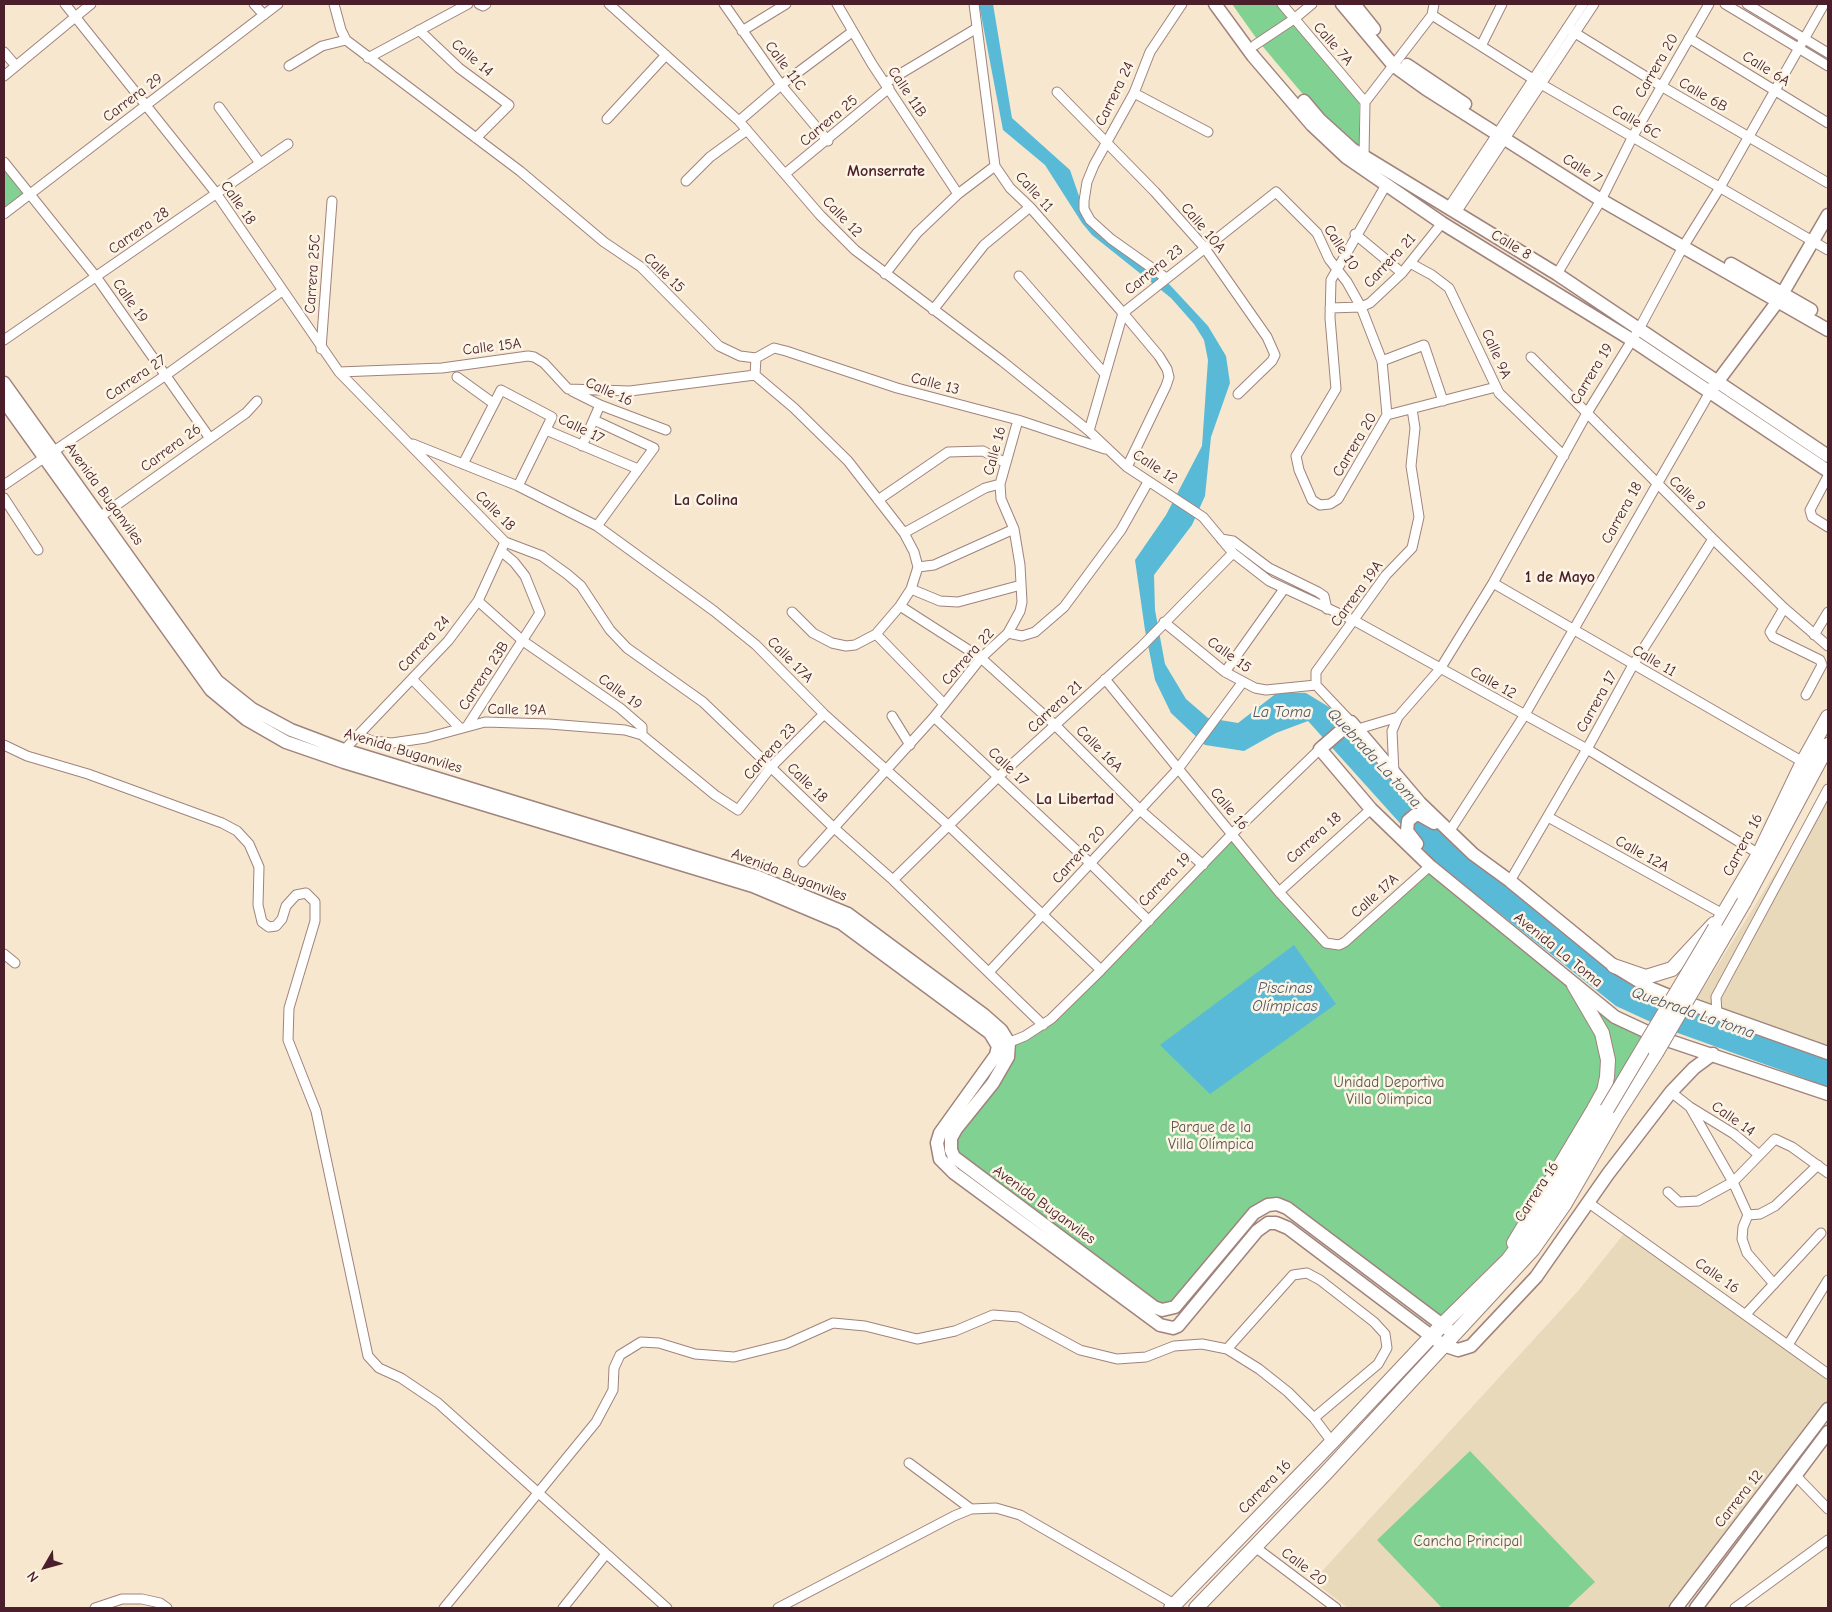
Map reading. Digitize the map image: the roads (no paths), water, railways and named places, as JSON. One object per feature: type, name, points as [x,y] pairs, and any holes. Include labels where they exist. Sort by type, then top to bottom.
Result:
[{"type":"main road","name":"Calle 8","points":[[1215,4],[1254,56],[1318,131],[1346,157],[1442,223],[1635,334]]},
{"type":"main road","name":"Calle 8","points":[[1226,4],[1255,45],[1320,120],[1364,157],[1558,274],[1635,334],[1713,387],[1828,472]]},
{"type":"main road","name":"Calle 7","points":[[1342,4],[1396,63],[1503,134],[1603,197],[1685,244],[1781,297],[1828,320]]},
{"type":"main road","name":"Calle 7","points":[[1354,4],[1396,63]]},
{"type":"main road","name":"Carrera 18","points":[[1713,387],[1781,297],[1828,215]]},
{"type":"main road","name":"Calle 7","points":[[1781,297],[1828,330]]},
{"type":"main road","name":"Avenida Buganviles","points":[[4,382],[49,454],[211,690],[246,719],[286,742],[344,762],[753,886],[841,923],[1004,1044]]},
{"type":"main road","name":"Calle 8","points":[[1713,387],[1828,456]]},
{"type":"main road","name":"Avenida Buganviles","points":[[4,402],[101,516],[216,681],[252,709],[291,730],[344,750],[758,876],[848,914],[984,1015],[1001,1030],[1008,1057],[1005,1067],[951,1138],[951,1150],[954,1157],[1154,1307],[1162,1310],[1175,1307],[1254,1214],[1268,1205],[1277,1204],[1287,1208],[1442,1325]]},
{"type":"main road","name":"Carrera 16","points":[[1196,1608],[1516,1269],[1547,1231],[1612,1112],[1759,854],[1803,762],[1828,717]]},
{"type":"main road","name":"Carrera 19","points":[[1323,746],[1352,725]]},
{"type":"main road","name":"Avenida La Toma","points":[[1352,725],[1449,832],[1473,854],[1510,881],[1614,966],[1650,988],[1828,1053]]},
{"type":"main road","name":"Carrera 16","points":[[1172,1606],[1332,1442],[1442,1325],[1508,1260],[1554,1200],[1612,1112],[1656,1053],[1744,902],[1828,745]]},
{"type":"main road","name":"Avenida La Toma","points":[[1323,746],[1371,808],[1430,866],[1614,1017],[1637,1029],[1828,1094]]},
{"type":"main road","points":[[1445,877],[1407,831],[1412,818],[1425,817],[1473,854]]},
{"type":"main road","points":[[1614,966],[1646,977],[1672,969],[1720,920]]},
{"type":"main road","points":[[1508,1260],[1516,1238],[1594,1109],[1606,1084],[1608,1060],[1602,1033],[1574,985]]},
{"type":"main road","name":"Avenida Buganviles","points":[[1004,1044],[991,1065],[940,1133],[936,1143],[940,1159],[954,1173],[1152,1320],[1167,1328],[1178,1326],[1257,1231],[1268,1223],[1276,1223],[1288,1228],[1431,1337]]},
{"type":"main road","points":[[1431,1337],[1443,1345],[1458,1350],[1472,1346],[1477,1342],[1536,1277],[1671,1092],[1694,1068],[1713,1054]]},
{"type":"main road","points":[[1442,1325],[1454,1334]]},
{"type":"main road","name":"Carrera 12","points":[[1676,1608],[1828,1409]]},
{"type":"main road","name":"Carrera 12","points":[[1697,1608],[1828,1432]]},
{"type":"street","name":"Calle 18","points":[[65,4],[216,193],[321,350],[339,372],[506,542],[542,556],[581,586],[610,630],[627,648],[703,702],[833,827],[893,880],[1043,1025]]},
{"type":"street","points":[[4,76],[91,4]]},
{"type":"street","points":[[254,4],[264,15]]},
{"type":"street","name":"Carrera 29","points":[[4,214],[278,4]]},
{"type":"street","points":[[289,66],[322,46],[346,40],[341,30],[334,4]]},
{"type":"street","points":[[368,58],[468,4]]},
{"type":"street","points":[[479,4],[483,6],[486,4]]},
{"type":"street","name":"Calle 12","points":[[609,4],[739,121],[786,173],[820,215],[855,250],[1002,361],[1089,431],[1127,466],[1148,482],[1170,493],[1203,517],[1233,553],[1269,581],[1355,621],[1524,716],[1587,749],[1759,854]]},
{"type":"street","name":"Calle 11C","points":[[724,4],[781,85],[828,141]]},
{"type":"street","points":[[742,31],[786,4]]},
{"type":"street","name":"Calle 11B","points":[[837,4],[852,32],[958,194]]},
{"type":"street","name":"Calle 11","points":[[974,4],[995,166],[1010,188],[1030,207],[1122,313]]},
{"type":"street","name":"Carrera 24","points":[[1165,278],[1144,264],[1090,220],[1084,209],[1084,201],[1087,182],[1134,93],[1150,52],[1182,4]]},
{"type":"street","name":"Calle 7A","points":[[1282,4],[1365,102]]},
{"type":"street","points":[[1255,45],[1294,20],[1312,4]]},
{"type":"street","points":[[1364,157],[1365,102],[1432,14],[1434,4]]},
{"type":"street","points":[[1482,46],[1502,4]]},
{"type":"street","points":[[1571,30],[1583,4]]},
{"type":"street","points":[[1453,209],[1571,30],[1594,4]]},
{"type":"street","name":"Carrera 20","points":[[1558,274],[1603,197],[1633,136],[1709,4]]},
{"type":"street","points":[[1725,4],[1828,66]]},
{"type":"street","points":[[1747,4],[1828,53]]},
{"type":"street","name":"Carrera 19","points":[[1352,725],[1398,717],[1440,669],[1493,583],[1587,413],[1635,334],[1685,244],[1775,91],[1797,48],[1824,4]]},
{"type":"street","name":"Calle 6C","points":[[1432,14],[1537,82],[1633,136],[1719,189],[1828,250]]},
{"type":"street","name":"Carrera 25","points":[[786,173],[828,141],[887,86],[977,28]]},
{"type":"street","name":"Calle 14","points":[[419,30],[459,68],[510,105],[476,138]]},
{"type":"street","name":"Calle 6B","points":[[1571,30],[1661,86],[1828,183]]},
{"type":"street","points":[[739,121],[781,85],[852,32]]},
{"type":"street","name":"Calle 6A","points":[[1689,38],[1828,123]]},
{"type":"street","name":"Calle 15","points":[[346,40],[520,171],[604,242],[640,267],[719,346],[740,356],[756,358]]},
{"type":"street","points":[[4,52],[16,66]]},
{"type":"street","points":[[607,119],[666,55]]},
{"type":"street","name":"Calle 10A","points":[[1056,92],[1155,192],[1204,248],[1273,348],[1275,355],[1272,361],[1238,394]]},
{"type":"street","points":[[1134,93],[1208,132]]},
{"type":"street","points":[[219,107],[260,163]]},
{"type":"street","points":[[686,181],[710,157],[747,130]]},
{"type":"street","name":"Carrera 28","points":[[4,340],[97,278],[288,144]]},
{"type":"street","name":"Calle 19","points":[[4,162],[97,278],[209,437]]},
{"type":"street","points":[[885,274],[917,233],[958,194],[995,166]]},
{"type":"street","points":[[1330,308],[1331,280],[1336,269],[1386,185]]},
{"type":"street","name":"Carrera 23","points":[[1089,431],[1122,313],[1276,192]]},
{"type":"street","name":"Calle 10","points":[[1276,192],[1317,233],[1329,259],[1347,282],[1361,307],[1382,361],[1387,415]]},
{"type":"street","name":"Carrera 25C","points":[[321,350],[332,202]]},
{"type":"street","points":[[933,310],[984,245],[1030,207]]},
{"type":"street","name":"Carrera 21","points":[[1330,308],[1361,307],[1370,303],[1402,273],[1442,223]]},
{"type":"street","points":[[1356,234],[1402,273]]},
{"type":"street","name":"Calle 9A","points":[[1410,263],[1432,275],[1449,288],[1504,400],[1564,456]]},
{"type":"street","points":[[1019,276],[1104,373]]},
{"type":"street","name":"Carrera 27","points":[[4,485],[166,374],[282,291]]},
{"type":"street","name":"Carrera 20","points":[[1330,308],[1336,389],[1296,456],[1298,470],[1312,500],[1320,505],[1330,504],[1338,499],[1387,415],[1496,387]]},
{"type":"street","points":[[1122,313],[1159,356],[1169,377],[1127,466]]},
{"type":"street","points":[[1382,361],[1424,345],[1443,400]]},
{"type":"street","name":"Calle 13","points":[[756,358],[768,350],[780,350],[897,388],[1018,420],[1109,451]]},
{"type":"street","name":"Calle 15A","points":[[339,372],[442,368],[528,356],[544,363],[568,389]]},
{"type":"street","name":"Calle 9","points":[[1530,357],[1784,608],[1828,646]]},
{"type":"street","points":[[755,375],[756,358]]},
{"type":"street","points":[[568,389],[630,391],[755,375],[794,408],[848,461],[904,533],[914,552],[918,567],[911,589],[900,606],[876,634],[854,645],[846,646],[832,643],[813,634],[792,612]]},
{"type":"street","points":[[457,377],[493,403],[463,464]]},
{"type":"street","name":"Carrera 18","points":[[1449,832],[1524,716],[1713,387]]},
{"type":"street","name":"Calle 16","points":[[568,389],[600,405],[666,430]]},
{"type":"street","name":"Calle 17","points":[[493,403],[501,390],[552,417],[546,430],[638,469]]},
{"type":"street","name":"Carrera 26","points":[[101,516],[209,437],[246,413],[258,401]]},
{"type":"street","points":[[582,446],[600,405]]},
{"type":"street","name":"Carrera 19A","points":[[1316,685],[1316,672],[1355,621],[1386,575],[1412,548],[1419,517],[1411,466],[1416,428],[1412,409]]},
{"type":"street","points":[[594,420],[654,448],[597,526]]},
{"type":"street","name":"Calle 16","points":[[1008,633],[1020,611],[1021,585],[1014,529],[1001,499],[1000,484],[1004,462],[1018,420]]},
{"type":"street","points":[[518,486],[546,430]]},
{"type":"street","name":"Calle 17A","points":[[409,442],[518,486],[597,526],[756,645],[824,714],[949,826],[1042,916],[1102,970]]},
{"type":"street","points":[[878,500],[948,452],[983,451],[1004,462]]},
{"type":"street","points":[[1828,476],[1810,510],[1810,514],[1828,527]]},
{"type":"street","name":"Carrera 22","points":[[803,862],[910,745],[981,658],[1008,633],[1022,636],[1036,632],[1064,607],[1121,530],[1148,482]]},
{"type":"street","points":[[904,533],[985,488],[1000,484]]},
{"type":"street","points":[[4,498],[38,550]]},
{"type":"street","points":[[918,567],[934,564],[1014,529]]},
{"type":"street","name":"Carrera 17","points":[[1510,881],[1587,749],[1633,665],[1713,538]]},
{"type":"street","points":[[1221,539],[1233,541],[1269,568],[1318,592],[1324,596],[1327,609]]},
{"type":"street","name":"Carrera 24","points":[[344,750],[448,641],[478,601],[506,542]]},
{"type":"street","name":"Carrera 23B","points":[[464,726],[523,642],[540,613],[525,576],[514,562],[502,552]]},
{"type":"street","name":"Carrera 21","points":[[893,880],[998,778],[1142,646],[1233,553]]},
{"type":"street","name":"Calle 11","points":[[1493,583],[1803,762]]},
{"type":"street","points":[[911,589],[940,601],[958,602],[1021,585]]},
{"type":"street","points":[[1225,672],[1284,589]]},
{"type":"street","name":"Calle 19","points":[[478,601],[523,642],[620,708],[642,727],[642,735],[715,795],[738,810]]},
{"type":"street","name":"Calle 16A","points":[[900,606],[981,658],[1056,725],[1140,810],[1203,865]]},
{"type":"street","points":[[1784,608],[1770,632],[1773,637],[1820,660],[1822,665],[1806,695]]},
{"type":"street","points":[[1814,635],[1828,612]]},
{"type":"street","name":"Calle 15","points":[[1162,624],[1242,683],[1266,690],[1316,685]]},
{"type":"street","points":[[876,634],[944,704]]},
{"type":"street","points":[[412,678],[464,726]]},
{"type":"street","name":"Calle 16","points":[[1105,679],[1279,892],[1320,938],[1326,943],[1339,944]]},
{"type":"street","name":"Carrera 20","points":[[989,972],[1178,769],[1242,683]]},
{"type":"street","name":"Avenida La Toma","points":[[1316,685],[1352,725]]},
{"type":"street","name":"Carrera 23","points":[[738,810],[771,767],[824,714]]},
{"type":"street","points":[[892,716],[910,745]]},
{"type":"street","name":"Calle 17","points":[[934,717],[1149,921]]},
{"type":"street","points":[[1394,773],[1392,732],[1398,717]]},
{"type":"street","name":"Calle 19A","points":[[358,735],[372,741],[392,743],[426,738],[484,722],[549,724],[625,730],[642,735]]},
{"type":"street","points":[[4,745],[26,756],[88,774],[222,823],[237,831],[249,844],[259,868],[258,905],[262,922],[269,927],[276,926],[282,919],[286,906],[296,895],[306,893],[315,902],[315,921],[289,1008],[288,1040],[316,1111],[368,1356],[379,1368],[401,1378],[438,1403],[667,1608]]},
{"type":"street","name":"Carrera 19","points":[[1004,1044],[1043,1025],[1102,970],[1232,834],[1323,746]]},
{"type":"street","points":[[1717,1014],[1716,997],[1828,789]]},
{"type":"street","name":"Carrera 18","points":[[1279,892],[1371,808]]},
{"type":"street","name":"Calle 12A","points":[[1548,817],[1720,920]]},
{"type":"street","name":"Calle 17A","points":[[1339,944],[1344,942],[1430,866]]},
{"type":"street","points":[[4,954],[15,963]]},
{"type":"street","name":"Calle 14","points":[[1671,1092],[1690,1107],[1734,1134],[1758,1154],[1770,1143],[1780,1140],[1828,1173]]},
{"type":"street","points":[[1690,1107],[1734,1182],[1748,1215],[1743,1227],[1742,1239],[1747,1253],[1774,1284]]},
{"type":"street","points":[[1668,1192],[1679,1202],[1698,1201],[1734,1182],[1758,1154]]},
{"type":"street","points":[[1748,1215],[1760,1214],[1775,1206],[1818,1166]]},
{"type":"street","name":"Calle 16","points":[[1589,1203],[1828,1374]]},
{"type":"street","points":[[1746,1314],[1821,1233]]},
{"type":"street","points":[[1227,1349],[1293,1275],[1307,1273],[1320,1280],[1374,1322],[1385,1334],[1387,1348],[1378,1364],[1314,1418]]},
{"type":"street","points":[[1788,1345],[1828,1280]]},
{"type":"street","points":[[444,1608],[596,1422],[613,1390],[614,1368],[620,1355],[641,1342],[659,1344],[695,1354],[734,1357],[786,1344],[833,1323],[865,1326],[917,1339],[955,1331],[993,1315],[1019,1317],[1080,1350],[1117,1359],[1146,1357],[1174,1346],[1202,1344],[1227,1349],[1259,1369],[1288,1392],[1314,1418],[1332,1442]]},
{"type":"street","points":[[909,1463],[971,1509]]},
{"type":"street","points":[[1795,1475],[1828,1510]]},
{"type":"street","points":[[778,1608],[971,1509],[996,1508],[1020,1515],[1172,1606]]},
{"type":"street","points":[[1735,1608],[1828,1540]]},
{"type":"street","name":"Calle 20","points":[[1255,1547],[1336,1608]]},
{"type":"street","points":[[563,1608],[606,1554]]},
{"type":"street","points":[[95,1608],[101,1604],[122,1599],[142,1599],[160,1603],[167,1608]]},
{"type":"water","name":"La Toma","points":[[979,4],[993,4],[1012,118],[1070,170],[1087,219],[1113,245],[1170,285],[1208,326],[1226,356],[1230,383],[1211,437],[1205,496],[1192,525],[1154,575],[1155,610],[1165,664],[1186,699],[1208,718],[1238,723],[1278,692],[1306,693],[1329,707],[1361,737],[1445,833],[1504,885],[1623,980],[1641,991],[1661,995],[1828,1059],[1828,1087],[1664,1028],[1616,1006],[1434,861],[1308,721],[1276,733],[1244,751],[1205,745],[1171,713],[1155,680],[1145,630],[1135,560],[1166,515],[1202,446],[1208,360],[1204,340],[1194,324],[1171,298],[1092,235],[1082,223],[1045,165],[1003,130]]},
{"type":"water","name":"Piscinas Olímpicas","points":[[1294,945],[1336,1004],[1210,1094],[1160,1045]]},
{"type":"district","name":"Monserrate","points":[[886,171]]},
{"type":"district","name":"La Colina","points":[[706,500]]},
{"type":"district","name":"1 de Mayo","points":[[1560,577]]},
{"type":"district","name":"La Libertad","points":[[1075,799]]},
{"type":"water label","name":"Quebrada La toma","points":[[1374,758]]},
{"type":"water label","name":"Quebrada La toma","points":[[1693,1013]]},
{"type":"park label","name":"Unidad Deportiva Villa Olimpica","points":[[1389,1092]]},
{"type":"park label","name":"Parque de la Villa Olímpica","points":[[1211,1136]]},
{"type":"park label","name":"Cancha Principal","points":[[1468,1542]]}]
